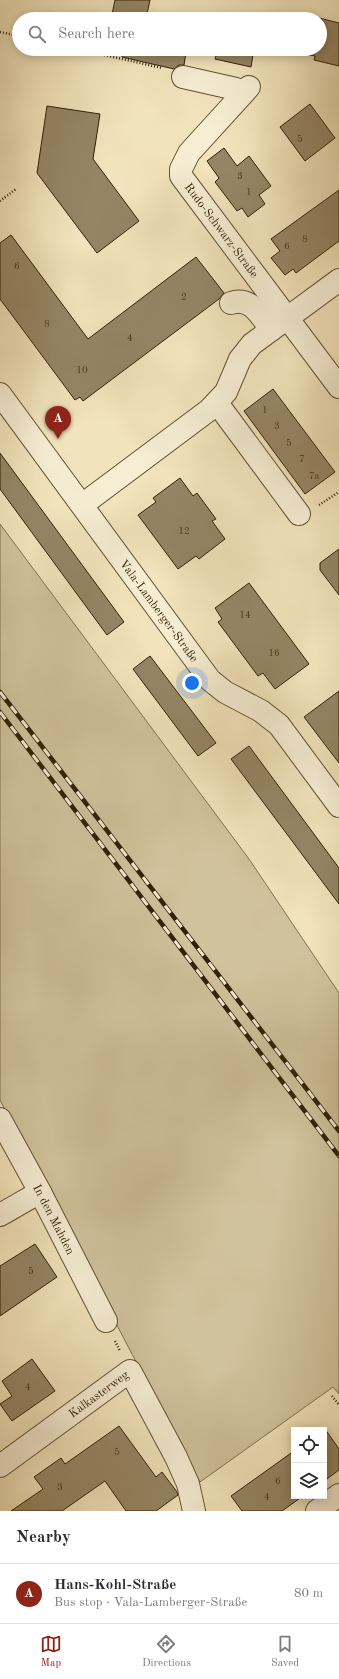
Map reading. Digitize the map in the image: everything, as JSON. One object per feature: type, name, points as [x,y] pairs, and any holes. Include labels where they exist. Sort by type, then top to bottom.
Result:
[{"type":"street","name":"Rudo-Schwarz-Straße","points":[[184,77],[246,90],[189,153],[181,169],[182,176],[279,324]]},
{"type":"street","points":[[82,505],[210,410],[226,392],[240,359],[252,344],[339,280]]},
{"type":"street","points":[[231,303],[238,301],[254,306],[279,324],[339,387]]},
{"type":"street","name":"Vala-Lamberger-Straße","points":[[0,394],[210,680],[225,692],[261,711],[279,725],[336,794]]},
{"type":"street","points":[[217,403],[299,514]]},
{"type":"street","name":"In den Mahden","points":[[0,1119],[40,1192],[106,1321]]},
{"type":"street","points":[[0,1215],[40,1192]]},
{"type":"street","name":"Kalkasterweg","points":[[0,1466],[130,1371],[176,1457],[188,1484],[194,1511]]},
{"type":"street","points":[[317,1511],[339,1494]]},
{"type":"path","points":[[0,32],[12,35]]},
{"type":"path","points":[[109,56],[183,73],[184,77]]},
{"type":"path","points":[[0,201],[16,189]]},
{"type":"path","points":[[106,1321],[130,1371]]},
{"type":"path","points":[[332,1396],[339,1405]]},
{"type":"shaded area","points":[[0,524],[249,859],[339,993],[339,1394],[333,1387],[200,1482],[0,1100]]},
{"type":"building","points":[[115,0],[150,0],[147,12],[112,12]]},
{"type":"building","points":[[327,20],[339,23],[339,66],[314,60],[315,56],[327,56]]},
{"type":"building","points":[[186,56],[184,65],[179,65],[174,69],[122,57]]},
{"type":"building","points":[[216,56],[253,56],[251,67],[215,59]]},
{"type":"building","points":[[310,104],[335,138],[305,161],[280,127]]},
{"type":"building","points":[[47,106],[100,114],[93,159],[139,221],[97,253],[37,173]]},
{"type":"building","points":[[224,148],[237,166],[249,156],[271,186],[259,195],[265,204],[248,217],[242,208],[237,211],[215,182],[219,178],[207,161]]},
{"type":"building","points":[[339,190],[339,241],[296,273],[293,269],[285,275],[271,258],[280,251],[271,239]]},
{"type":"building","points":[[11,235],[88,339],[196,257],[224,293],[219,299],[83,401],[80,397],[75,400],[0,299],[0,243]]},
{"type":"building","points":[[273,389],[335,472],[305,494],[244,411]]},
{"type":"building","points":[[0,453],[124,622],[107,635],[0,489]]},
{"type":"building","points":[[180,478],[193,496],[197,493],[216,519],[212,521],[225,539],[199,559],[196,556],[178,569],[138,515],[156,502],[153,498]]},
{"type":"building","points":[[339,549],[339,595],[320,570],[320,563]]},
{"type":"building","points":[[249,583],[309,664],[275,689],[263,673],[258,676],[218,622],[222,619],[215,608]]},
{"type":"building","points":[[150,656],[216,743],[198,756],[133,669]]},
{"type":"building","points":[[339,691],[339,763],[304,717]]},
{"type":"building","points":[[249,746],[339,868],[339,904],[231,759]]},
{"type":"building","points":[[35,1244],[57,1277],[0,1316],[0,1266]]},
{"type":"building","points":[[32,1359],[55,1391],[12,1421],[0,1404],[12,1396],[2,1381]]},
{"type":"building","points":[[119,1426],[156,1477],[162,1472],[178,1495],[156,1511],[126,1511],[105,1481],[62,1511],[11,1511],[43,1489],[34,1477],[61,1458],[65,1464]]},
{"type":"building","points":[[327,1432],[339,1449],[339,1470],[327,1479]]},
{"type":"building","points":[[291,1453],[291,1499],[299,1499],[282,1511],[242,1511],[231,1496]]},
{"type":"railway","points":[[0,692],[339,1131]]},
{"type":"railway","points":[[0,712],[339,1156]]},
{"type":"place","name":"Hans-Kohl-Straße","points":[[58,439]]}]
